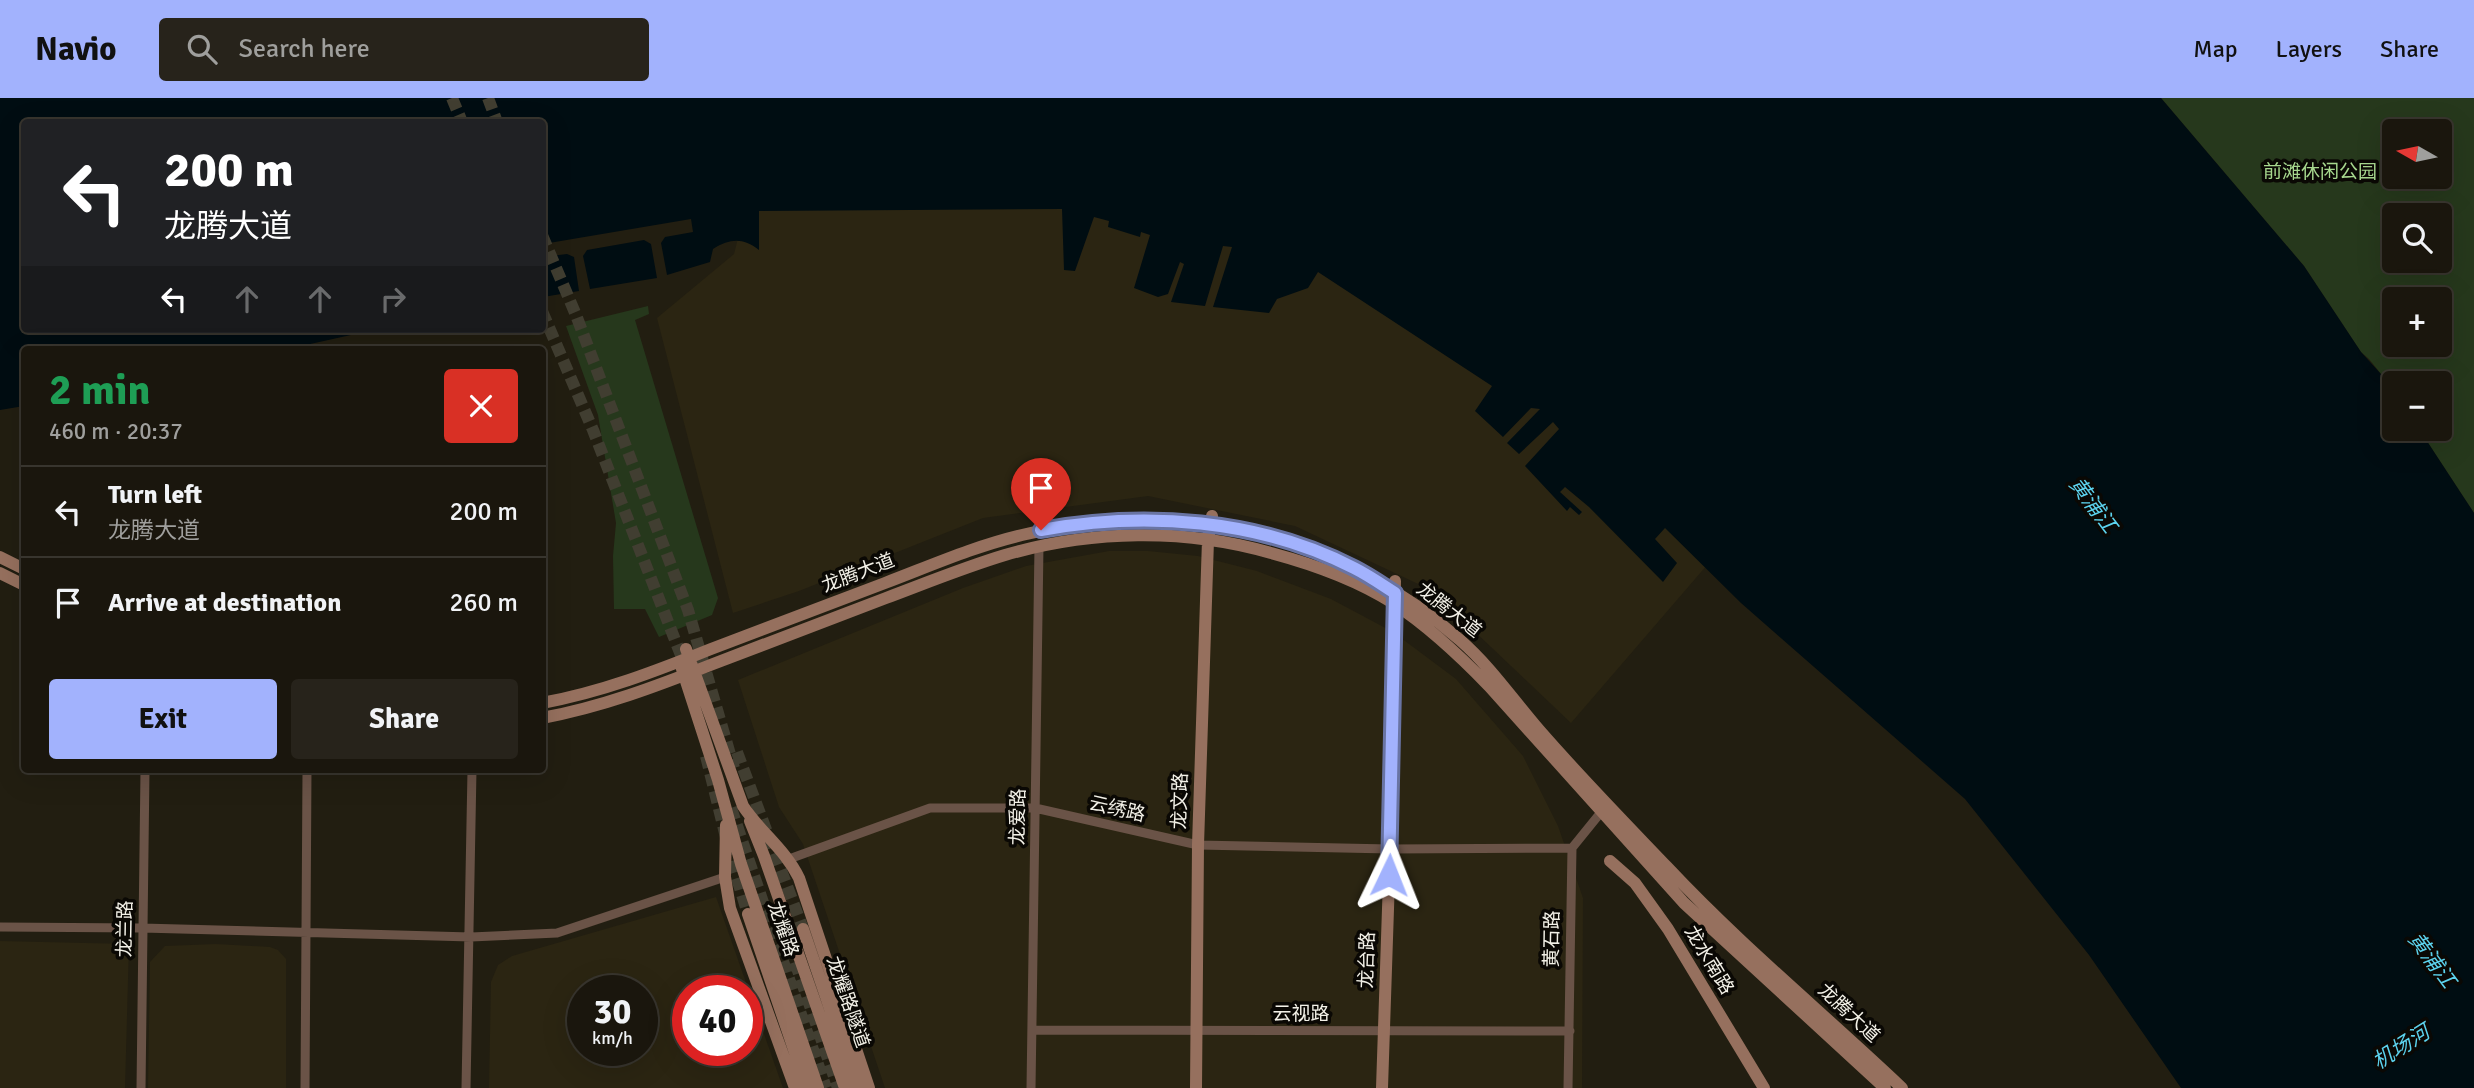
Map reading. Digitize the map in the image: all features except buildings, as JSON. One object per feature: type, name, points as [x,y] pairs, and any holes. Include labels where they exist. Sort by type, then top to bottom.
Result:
[{"type":"main road","name":"龙腾大道","points":[[546,702],[621,684],[685,656],[1010,538],[1062,527],[1114,521],[1156,520],[1211,521],[1265,536],[1311,550],[1355,568],[1395,593],[1693,895],[1902,1088]]},
{"type":"main road","name":"龙文路","points":[[1196,1088],[1198,845],[1208,540],[1211,521]]},
{"type":"main road","name":"龙腾大道","points":[[546,717],[616,701],[965,568],[1040,546],[1084,539],[1132,535],[1208,540],[1290,558],[1372,591],[1395,593]]},
{"type":"main road","points":[[0,556],[21,567]]},
{"type":"main road","points":[[0,573],[21,584]]},
{"type":"main road","name":"龙台路","points":[[1382,1088],[1395,593]]},
{"type":"main road","name":"龙耀路","points":[[685,656],[741,864],[818,1088]]},
{"type":"main road","name":"龙耀路","points":[[689,674],[764,856],[845,1088]]},
{"type":"main road","name":"龙耀路","points":[[718,780],[727,833],[724,877],[730,908],[795,1088]]},
{"type":"main road","name":"龙耀路","points":[[743,806],[789,859],[799,878],[869,1088]]},
{"type":"main road","name":"龙腾大道","points":[[1605,807],[1684,903],[1885,1088]]},
{"type":"main road","name":"龙水南路","points":[[1610,862],[1635,883],[1668,929],[1764,1088]]},
{"type":"main road","points":[[748,914],[807,1088]]},
{"type":"main road","name":"龙耀路隧道","points":[[803,929],[857,1088]]},
{"type":"street","name":"龙爱路","points":[[1031,1088],[1040,546]]},
{"type":"street","name":"龙兰路","points":[[141,1088],[145,773]]},
{"type":"street","points":[[304,1088],[307,773]]},
{"type":"street","points":[[466,1088],[471,937],[472,773]]},
{"type":"street","points":[[1572,848],[1605,807]]},
{"type":"street","name":"云绣路","points":[[789,859],[930,808],[1035,808],[1198,845],[1390,849],[1572,848]]},
{"type":"street","name":"黄石路","points":[[1568,1088],[1572,848]]},
{"type":"street","points":[[0,927],[471,937],[557,933],[724,877]]},
{"type":"street","name":"云视路","points":[[1031,1030],[1570,1031]]},
{"type":"shaded area","points":[[1074,194],[1313,252],[1511,380],[1720,550],[1571,723],[1431,590],[1295,526],[1148,496],[983,518],[799,591],[733,613],[657,318],[734,254],[748,199]]},
{"type":"shaded area","points":[[1109,551],[1148,551],[1198,556],[1257,571],[1331,599],[1393,632],[1456,679],[1523,756],[1558,826],[1583,898],[1582,1088],[885,1088],[803,844],[779,807],[738,680],[963,588],[1026,566]]},
{"type":"shaded area","points":[[716,897],[743,975],[672,975],[672,1066],[763,1066],[763,1031],[783,1088],[489,1088],[491,982],[498,965],[512,956]]},
{"type":"shaded area","points":[[0,941],[129,944],[125,1088],[0,1088]]},
{"type":"shaded area","points":[[216,944],[270,947],[278,950],[286,959],[286,1088],[148,1088],[150,962],[165,946]]},
{"type":"green space","name":"前滩休闲公园","points":[[2161,98],[2474,98],[2474,513],[2427,441],[2452,441],[2452,371],[2382,371],[2382,375],[2361,352],[2304,266]]},
{"type":"green space","points":[[648,306],[649,314],[635,320],[718,598],[712,615],[659,637],[645,609],[614,609],[613,556],[616,523],[598,415],[566,326]]},
{"type":"water","points":[[0,98],[2161,98],[2304,266],[2361,352],[2382,375],[2382,441],[2427,441],[2474,513],[2474,1088],[2181,1088],[2089,955],[1965,799],[1741,603],[1665,528],[1655,539],[1677,563],[1663,582],[1589,507],[1565,487],[1560,492],[1582,512],[1579,515],[1570,507],[1567,511],[1525,466],[1559,429],[1553,422],[1519,454],[1507,443],[1540,409],[1531,408],[1503,437],[1475,411],[1492,386],[1318,272],[1308,288],[1277,299],[1269,313],[1213,307],[1232,247],[1223,246],[1205,306],[1171,302],[1184,264],[1180,262],[1168,294],[1158,297],[1134,288],[1150,235],[1141,232],[1140,237],[1108,227],[1109,221],[1094,217],[1075,271],[1064,270],[1062,209],[759,211],[759,250],[748,243],[726,243],[713,249],[710,262],[667,275],[661,243],[665,237],[693,232],[691,219],[546,243],[546,119],[21,119],[21,333],[360,333],[301,346],[21,346],[21,406],[0,410]]},
{"type":"water","points":[[644,240],[651,244],[657,278],[590,289],[583,256],[587,250]]},
{"type":"water","points":[[567,254],[574,257],[579,291],[546,296],[546,257]]},
{"type":"tunnel","points":[[452,98],[461,119]]},
{"type":"tunnel","points":[[488,98],[496,119]]},
{"type":"tunnel","points":[[546,244],[576,315],[688,610],[734,768]]},
{"type":"tunnel","points":[[546,320],[593,430],[686,668]]},
{"type":"tunnel","points":[[737,752],[803,929]]},
{"type":"tunnel","points":[[706,756],[732,862],[748,914]]},
{"type":"tunnel","points":[[731,808],[826,1088]]},
{"type":"tunnel","points":[[795,962],[838,1088]]},
{"type":"route","points":[[1041,530],[1140,520],[1223,527],[1288,542],[1333,558],[1355,568],[1395,593],[1389,875]]},
{"type":"water label","name":"黄浦江","points":[[2093,505]]},
{"type":"water label","name":"黄浦江","points":[[2432,960]]},
{"type":"water label","name":"机场河","points":[[2401,1047]]}]
